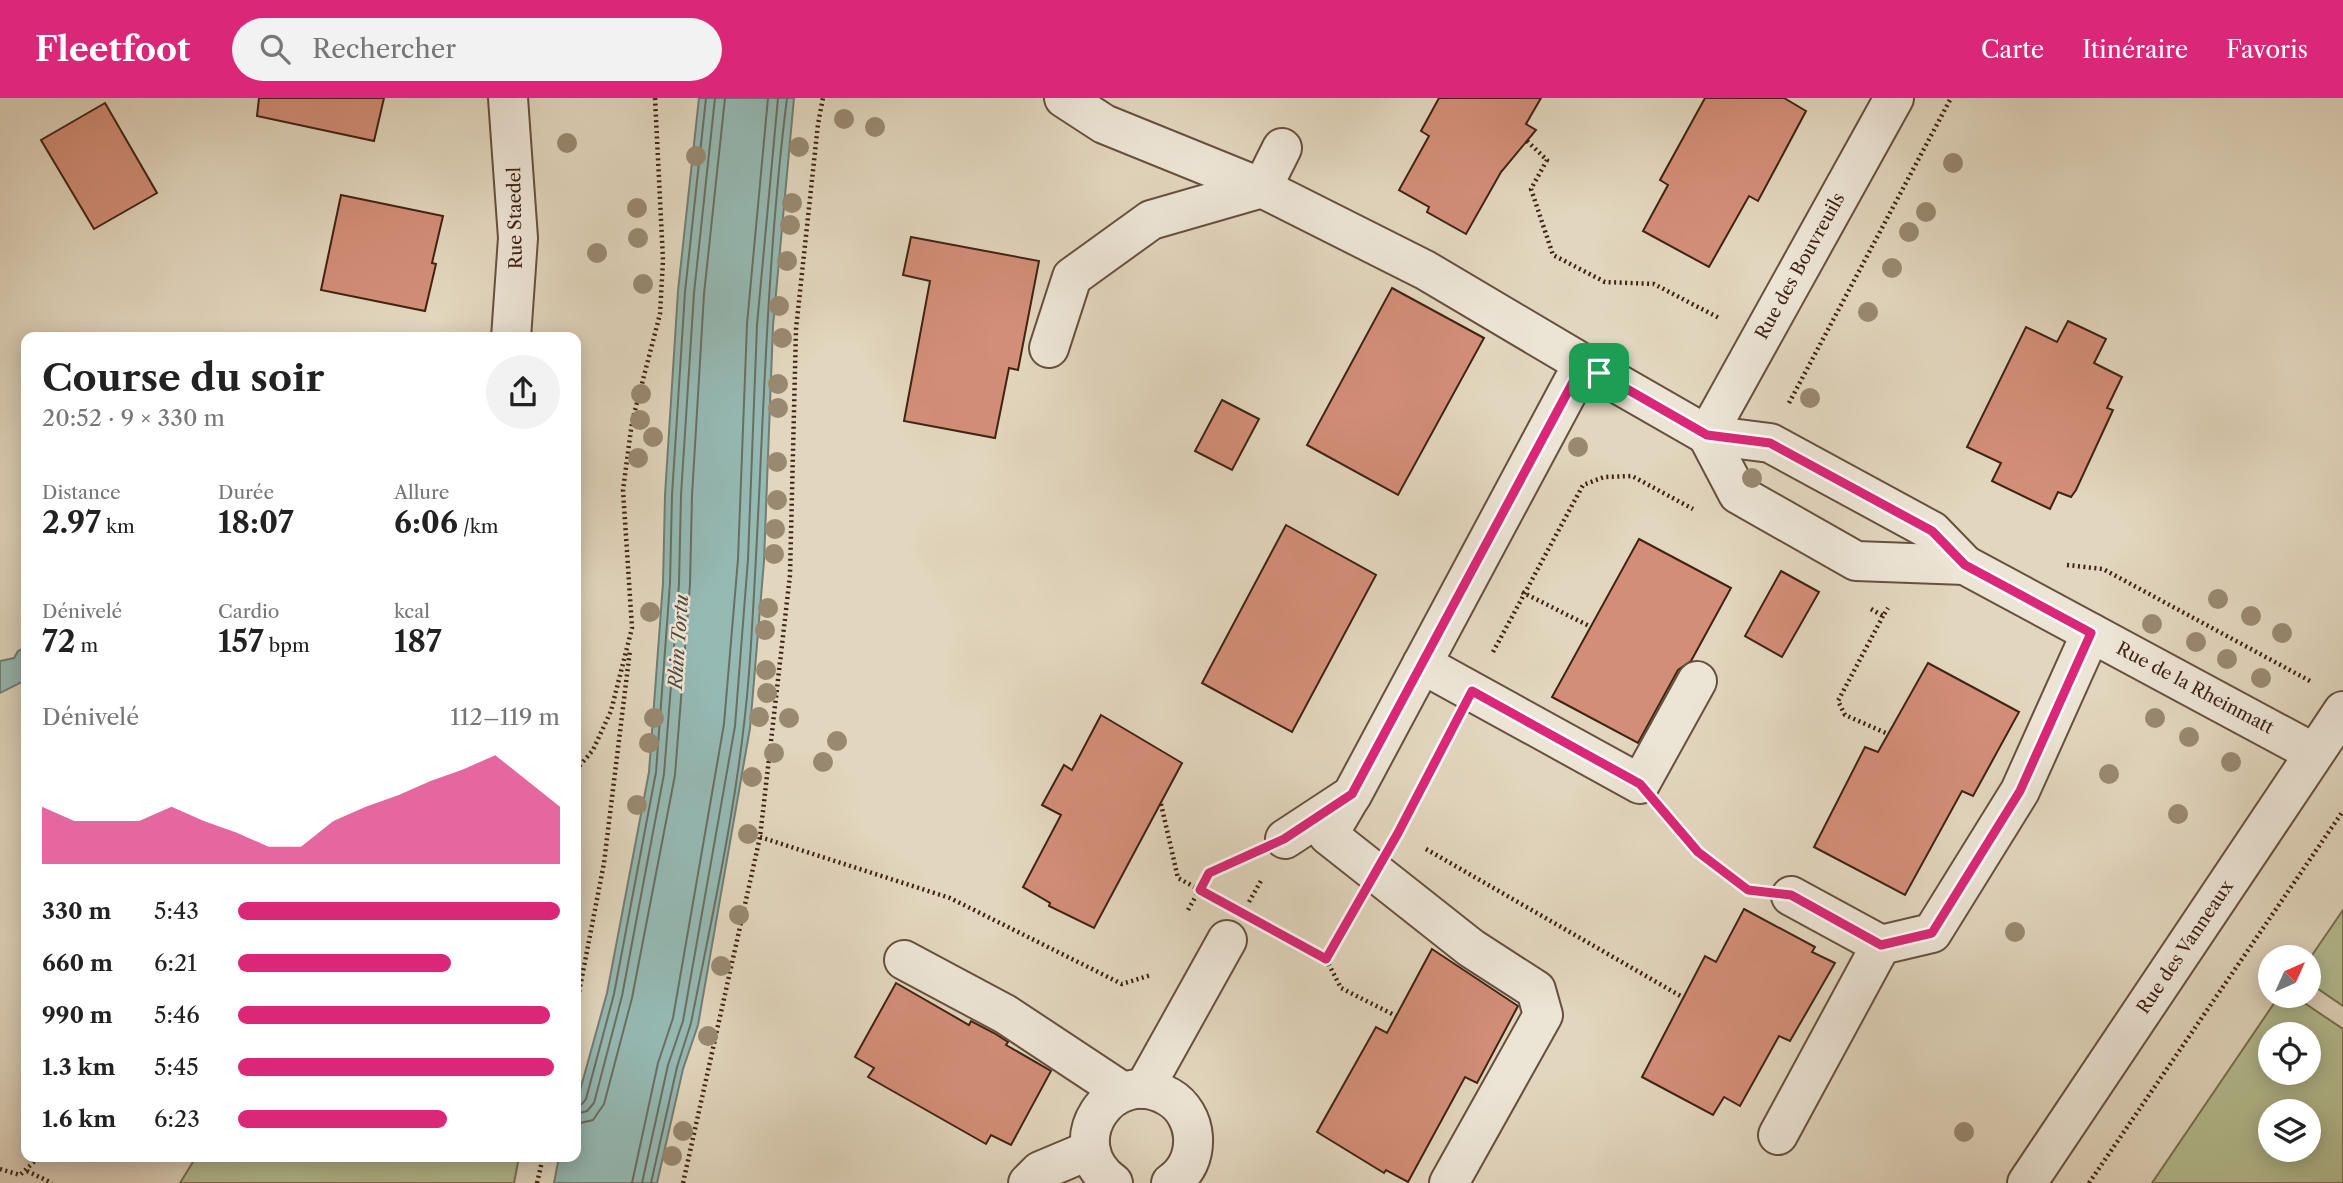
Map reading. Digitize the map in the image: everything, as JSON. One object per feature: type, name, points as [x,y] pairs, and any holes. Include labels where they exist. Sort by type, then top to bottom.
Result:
[{"type":"street","name":"Rue Staedel","points":[[508,98],[518,238],[511,332]]},
{"type":"street","name":"Rue de la Rheinmatt","points":[[1064,98],[1104,124],[1262,188],[1424,270],[1707,435],[1770,443],[1932,531],[1965,565],[2314,752]]},
{"type":"street","name":"Rue des Bouvreuils","points":[[1707,435],[1894,98]]},
{"type":"street","points":[[1049,348],[1072,277],[1151,220],[1262,188],[1282,148]]},
{"type":"street","points":[[1449,1183],[1543,1016],[1536,990],[1472,948],[1328,835],[1476,566],[1573,382],[1599,373]]},
{"type":"street","name":"Rue de la Rheinmatt","points":[[1707,435],[1738,494],[1856,562],[1965,565]]},
{"type":"street","points":[[1791,895],[1881,945],[1932,933],[2020,791],[2091,633]]},
{"type":"street","points":[[1422,664],[1640,784],[1697,681]]},
{"type":"street","name":"Rue des Vanneaux","points":[[2027,1183],[2343,710]]},
{"type":"street","points":[[1284,839],[1352,794]]},
{"type":"street","points":[[1113,1183],[1096,1166],[1090,1150],[1089,1136],[1100,1109],[1133,1090],[1235,927]]},
{"type":"street","points":[[1778,1135],[1881,945]]},
{"type":"street","points":[[904,960],[1005,1014],[1133,1090],[1161,1092],[1175,1101],[1186,1114],[1193,1130],[1194,1147],[1189,1163],[1171,1183]]},
{"type":"street","points":[[1028,1183],[1040,1171],[1090,1150]]},
{"type":"path","points":[[581,982],[604,863],[632,628],[623,490],[632,422],[660,314],[663,260],[656,98]]},
{"type":"path","points":[[683,1183],[760,837],[790,575],[796,329],[823,98]]},
{"type":"path","points":[[1786,410],[1951,98]]},
{"type":"path","points":[[1527,141],[1547,160],[1531,189],[1553,255],[1605,282],[1654,284],[1759,338]]},
{"type":"path","points":[[1326,959],[1398,833],[1583,485],[1604,477],[1632,476],[1704,516]]},
{"type":"path","points":[[2054,564],[2103,569],[2315,684]]},
{"type":"path","points":[[1476,566],[1591,627]]},
{"type":"path","points":[[1859,603],[1883,616]]},
{"type":"path","points":[[1888,734],[1845,715],[1838,701],[1890,604]]},
{"type":"path","points":[[581,764],[593,750],[611,711],[632,628]]},
{"type":"path","points":[[1640,784],[1698,852],[1748,890],[1791,895]]},
{"type":"path","points":[[1161,804],[1178,878],[1200,890],[1235,927],[1326,959],[1342,988],[1396,1016]]},
{"type":"path","points":[[2089,1183],[2343,811]]},
{"type":"path","points":[[1398,833],[1410,840]]},
{"type":"path","points":[[760,837],[950,898],[1122,984],[1151,976],[1157,966]]},
{"type":"path","points":[[1187,911],[1209,873],[1284,839]]},
{"type":"path","points":[[1235,927],[1284,839]]},
{"type":"path","points":[[1422,847],[1684,998]]},
{"type":"path","points":[[0,1169],[20,1175],[35,1162]]},
{"type":"path","points":[[537,1183],[542,1162]]},
{"type":"path","points":[[27,1171],[52,1183]]},
{"type":"green space","points":[[2343,910],[2343,1006],[2321,991],[2319,945]]},
{"type":"green space","points":[[2271,1008],[2312,1008],[2343,1029],[2343,1183],[2152,1183],[2258,1027],[2258,1085],[2321,1085],[2321,1022],[2261,1022]]},
{"type":"green space","points":[[193,1162],[518,1162],[514,1183],[180,1183]]},
{"type":"water","name":"Rhin Tortu","points":[[699,98],[794,98],[773,326],[764,561],[750,728],[698,1025],[683,1069],[657,1183],[554,1183],[558,1162],[581,1162],[581,1087],[607,993],[649,772],[663,583],[665,495],[678,291]]},
{"type":"water","points":[[21,650],[21,682],[0,693],[0,661],[14,658]]},
{"type":"building","points":[[259,98],[384,98],[374,141],[257,116]]},
{"type":"building","points":[[1439,98],[1541,98],[1526,124],[1536,130],[1501,172],[1466,234],[1427,212],[1429,207],[1399,190],[1429,136],[1421,131]]},
{"type":"building","points":[[1705,98],[1784,98],[1806,111],[1758,201],[1749,196],[1709,267],[1643,231],[1668,185],[1660,180]]},
{"type":"building","points":[[105,103],[157,193],[94,229],[41,140]]},
{"type":"building","points":[[341,195],[443,216],[425,311],[321,290]]},
{"type":"building","points":[[911,237],[1039,261],[1018,370],[1009,368],[995,438],[904,421],[930,281],[903,275]]},
{"type":"building","points":[[1392,288],[1484,338],[1398,495],[1307,445]]},
{"type":"building","points":[[2068,321],[2106,339],[2094,363],[2122,377],[2107,408],[2113,410],[2076,490],[2071,497],[2058,492],[2050,509],[1992,481],[2001,463],[1967,447],[2026,327],[2057,342]]},
{"type":"building","points":[[1222,400],[1259,419],[1232,470],[1195,451]]},
{"type":"building","points":[[1286,525],[1376,575],[1292,732],[1202,683]]},
{"type":"building","points":[[1639,539],[1731,588],[1691,661],[1678,670],[1638,743],[1552,697]]},
{"type":"building","points":[[1781,571],[1819,592],[1782,657],[1745,636]]},
{"type":"building","points":[[1928,663],[2019,712],[1973,796],[1962,791],[1905,895],[1814,847],[1865,747],[1878,752]]},
{"type":"building","points":[[1101,715],[1182,763],[1094,928],[1049,906],[1050,903],[1023,887],[1061,815],[1042,805],[1064,765],[1072,770]]},
{"type":"building","points":[[1744,909],[1815,947],[1812,952],[1835,963],[1790,1041],[1779,1036],[1740,1106],[1724,1097],[1713,1115],[1642,1077],[1705,956],[1716,962]]},
{"type":"building","points":[[1432,949],[1518,1006],[1477,1083],[1465,1077],[1408,1182],[1386,1170],[1384,1173],[1317,1132],[1376,1027],[1387,1033]]},
{"type":"building","points":[[896,983],[969,1025],[971,1021],[994,1033],[1008,1042],[1006,1045],[1051,1071],[1011,1145],[991,1135],[986,1144],[868,1077],[874,1068],[855,1057]]},
{"type":"route","points":[[1599,373],[1707,435],[1770,443],[1932,531],[1965,565],[2091,633],[2020,791],[1932,933],[1881,945],[1791,895],[1748,890],[1698,852],[1640,784],[1472,691],[1398,833],[1326,959],[1200,890],[1209,873],[1284,839],[1352,794],[1573,382],[1599,373]]}]
